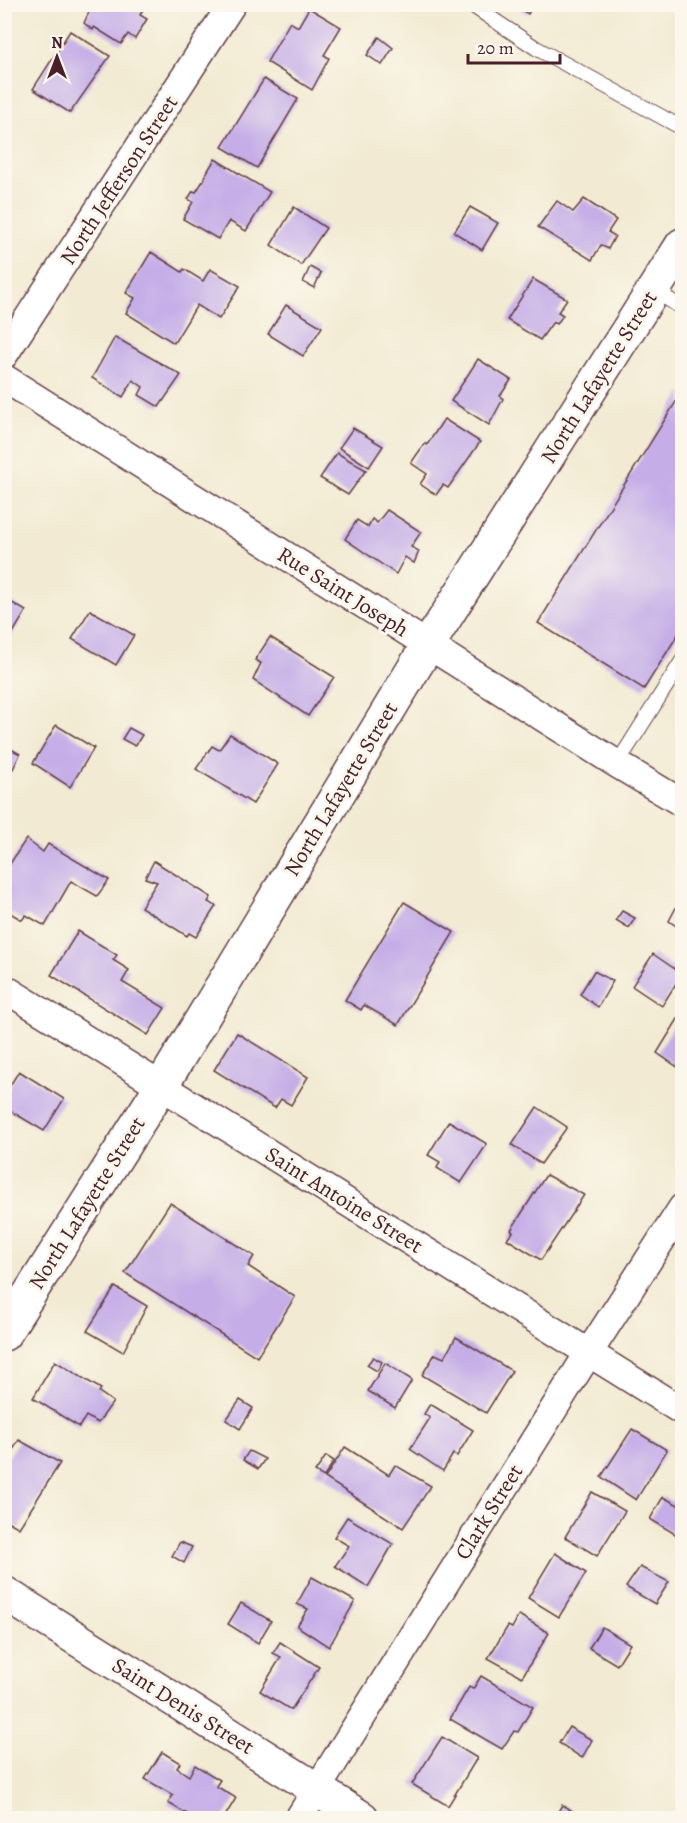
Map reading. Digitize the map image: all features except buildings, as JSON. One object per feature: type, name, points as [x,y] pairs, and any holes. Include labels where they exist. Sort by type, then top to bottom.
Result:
[{"type":"street","name":"North Jefferson Street","points":[[4,355],[232,4]]},
{"type":"street","name":"North Lafayette Street","points":[[4,1334],[162,1085],[428,645],[682,246]]},
{"type":"street","name":"Rue Saint Joseph","points":[[4,378],[682,803]]},
{"type":"street","name":"Saint Antoine Street","points":[[4,988],[682,1412]]},
{"type":"street","name":"Clark Street","points":[[299,1818],[588,1354],[682,1208]]},
{"type":"street","name":"Saint Denis Street","points":[[4,1593],[362,1818]]},
{"type":"lane","points":[[470,4],[536,48],[682,128]]},
{"type":"lane","points":[[654,290],[682,308]]},
{"type":"lane","points":[[617,764],[682,661]]}]
